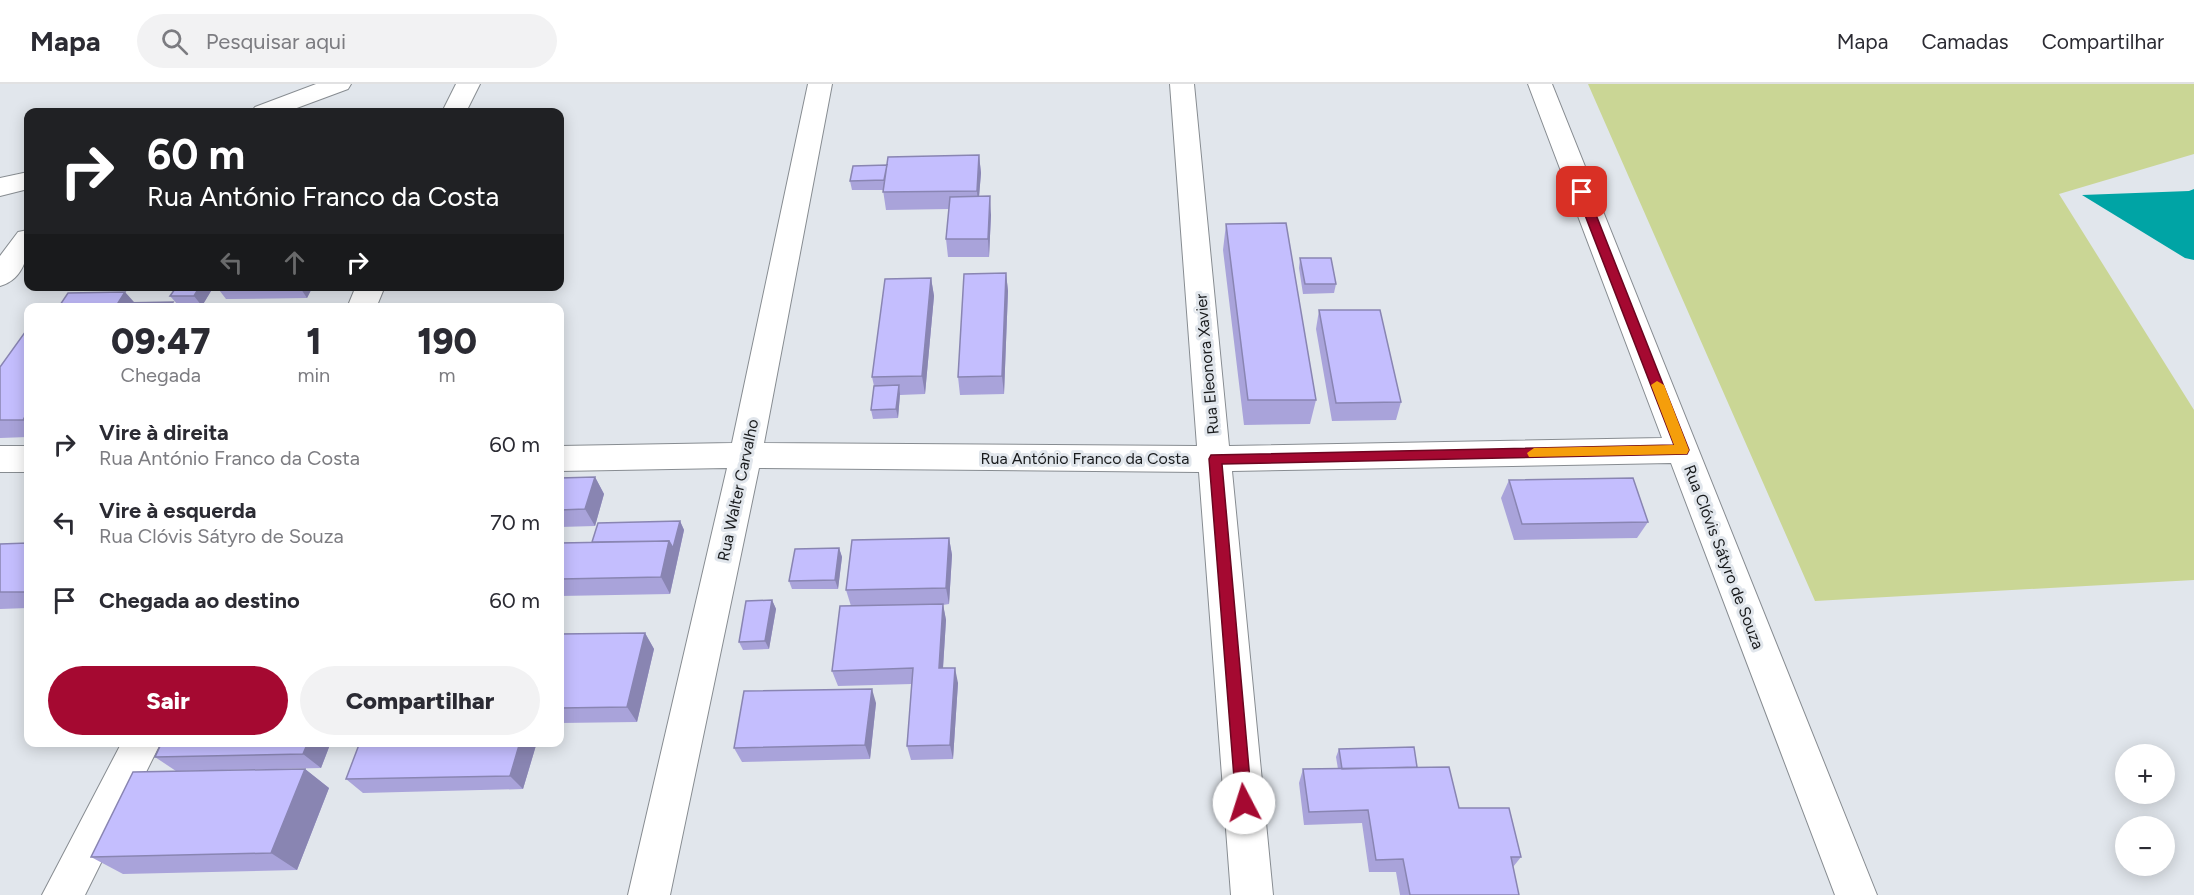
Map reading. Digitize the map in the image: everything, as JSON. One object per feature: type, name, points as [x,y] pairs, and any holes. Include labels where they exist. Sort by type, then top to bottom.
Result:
[{"type":"street","points":[[275,108],[339,84]]},
{"type":"street","points":[[456,108],[468,84]]},
{"type":"street","name":"Rua Walter Carvalho","points":[[649,895],[746,455],[820,84]]},
{"type":"street","name":"Rua Eleonora Xavier","points":[[1182,84],[1252,895]]},
{"type":"street","name":"Rua Clóvis Sátyro de Souza","points":[[1540,84],[1856,895]]},
{"type":"street","points":[[0,187],[24,182]]},
{"type":"street","points":[[0,276],[24,244]]},
{"type":"street","name":"Rua António Franco da Costa","points":[[564,458],[746,455],[1215,459],[1682,450]]},
{"type":"street","points":[[0,459],[24,459]]},
{"type":"street","points":[[63,895],[139,747]]},
{"type":"green space","points":[[1588,84],[2194,84],[2194,154],[2059,194],[2194,410],[2194,580],[1815,601]]},
{"type":"water","points":[[2194,189],[2194,260],[2185,258],[2082,195],[2189,191]]},
{"type":"building","points":[[979,155],[977,191],[883,192],[888,157]]},
{"type":"building","points":[[887,165],[884,180],[850,181],[853,166]]},
{"type":"building","points":[[990,196],[988,239],[946,239],[950,197]]},
{"type":"building","points":[[1286,223],[1316,400],[1248,400],[1226,224]]},
{"type":"building","points":[[1300,258],[1331,258],[1336,284],[1305,284]]},
{"type":"building","points":[[1006,273],[1002,376],[958,377],[964,274]]},
{"type":"building","points":[[931,278],[922,376],[872,377],[885,279]]},
{"type":"building","points":[[174,291],[197,291],[194,296],[170,296]]},
{"type":"building","points":[[125,292],[118,303],[61,303],[68,293]]},
{"type":"building","points":[[173,302],[172,303],[118,303]]},
{"type":"building","points":[[1319,310],[1380,310],[1401,402],[1336,403]]},
{"type":"building","points":[[24,334],[23,420],[0,420],[0,367]]},
{"type":"building","points":[[899,385],[896,409],[871,410],[874,386]]},
{"type":"building","points":[[595,477],[585,509],[564,510],[564,478]]},
{"type":"building","points":[[1633,478],[1648,522],[1522,524],[1509,480]]},
{"type":"building","points":[[680,521],[673,548],[669,541],[592,542],[598,523]]},
{"type":"building","points":[[949,538],[946,588],[846,590],[852,540]]},
{"type":"building","points":[[669,541],[661,577],[564,579],[564,543]]},
{"type":"building","points":[[24,543],[24,592],[0,592],[0,544]]},
{"type":"building","points":[[839,548],[835,580],[789,581],[795,549]]},
{"type":"building","points":[[772,600],[765,641],[739,642],[746,601]]},
{"type":"building","points":[[943,604],[939,668],[955,668],[950,745],[907,746],[913,668],[832,671],[840,606]]},
{"type":"building","points":[[645,633],[627,707],[564,708],[564,634]]},
{"type":"building","points":[[872,689],[865,745],[734,748],[744,691]]},
{"type":"building","points":[[160,747],[306,747],[303,754],[155,757]]},
{"type":"building","points":[[358,747],[519,747],[510,776],[346,779]]},
{"type":"building","points":[[1414,747],[1417,767],[1342,769],[1339,749]]},
{"type":"building","points":[[1449,767],[1459,808],[1509,808],[1521,857],[1511,857],[1519,895],[1410,895],[1403,859],[1376,860],[1368,810],[1309,812],[1303,769]]},
{"type":"building","points":[[305,769],[271,853],[91,857],[133,772]]},
{"type":"slow traffic","points":[[1534,453],[1682,450],[1657,385]]},
{"type":"route","points":[[1244,803],[1215,459],[1682,450],[1582,192]]}]
